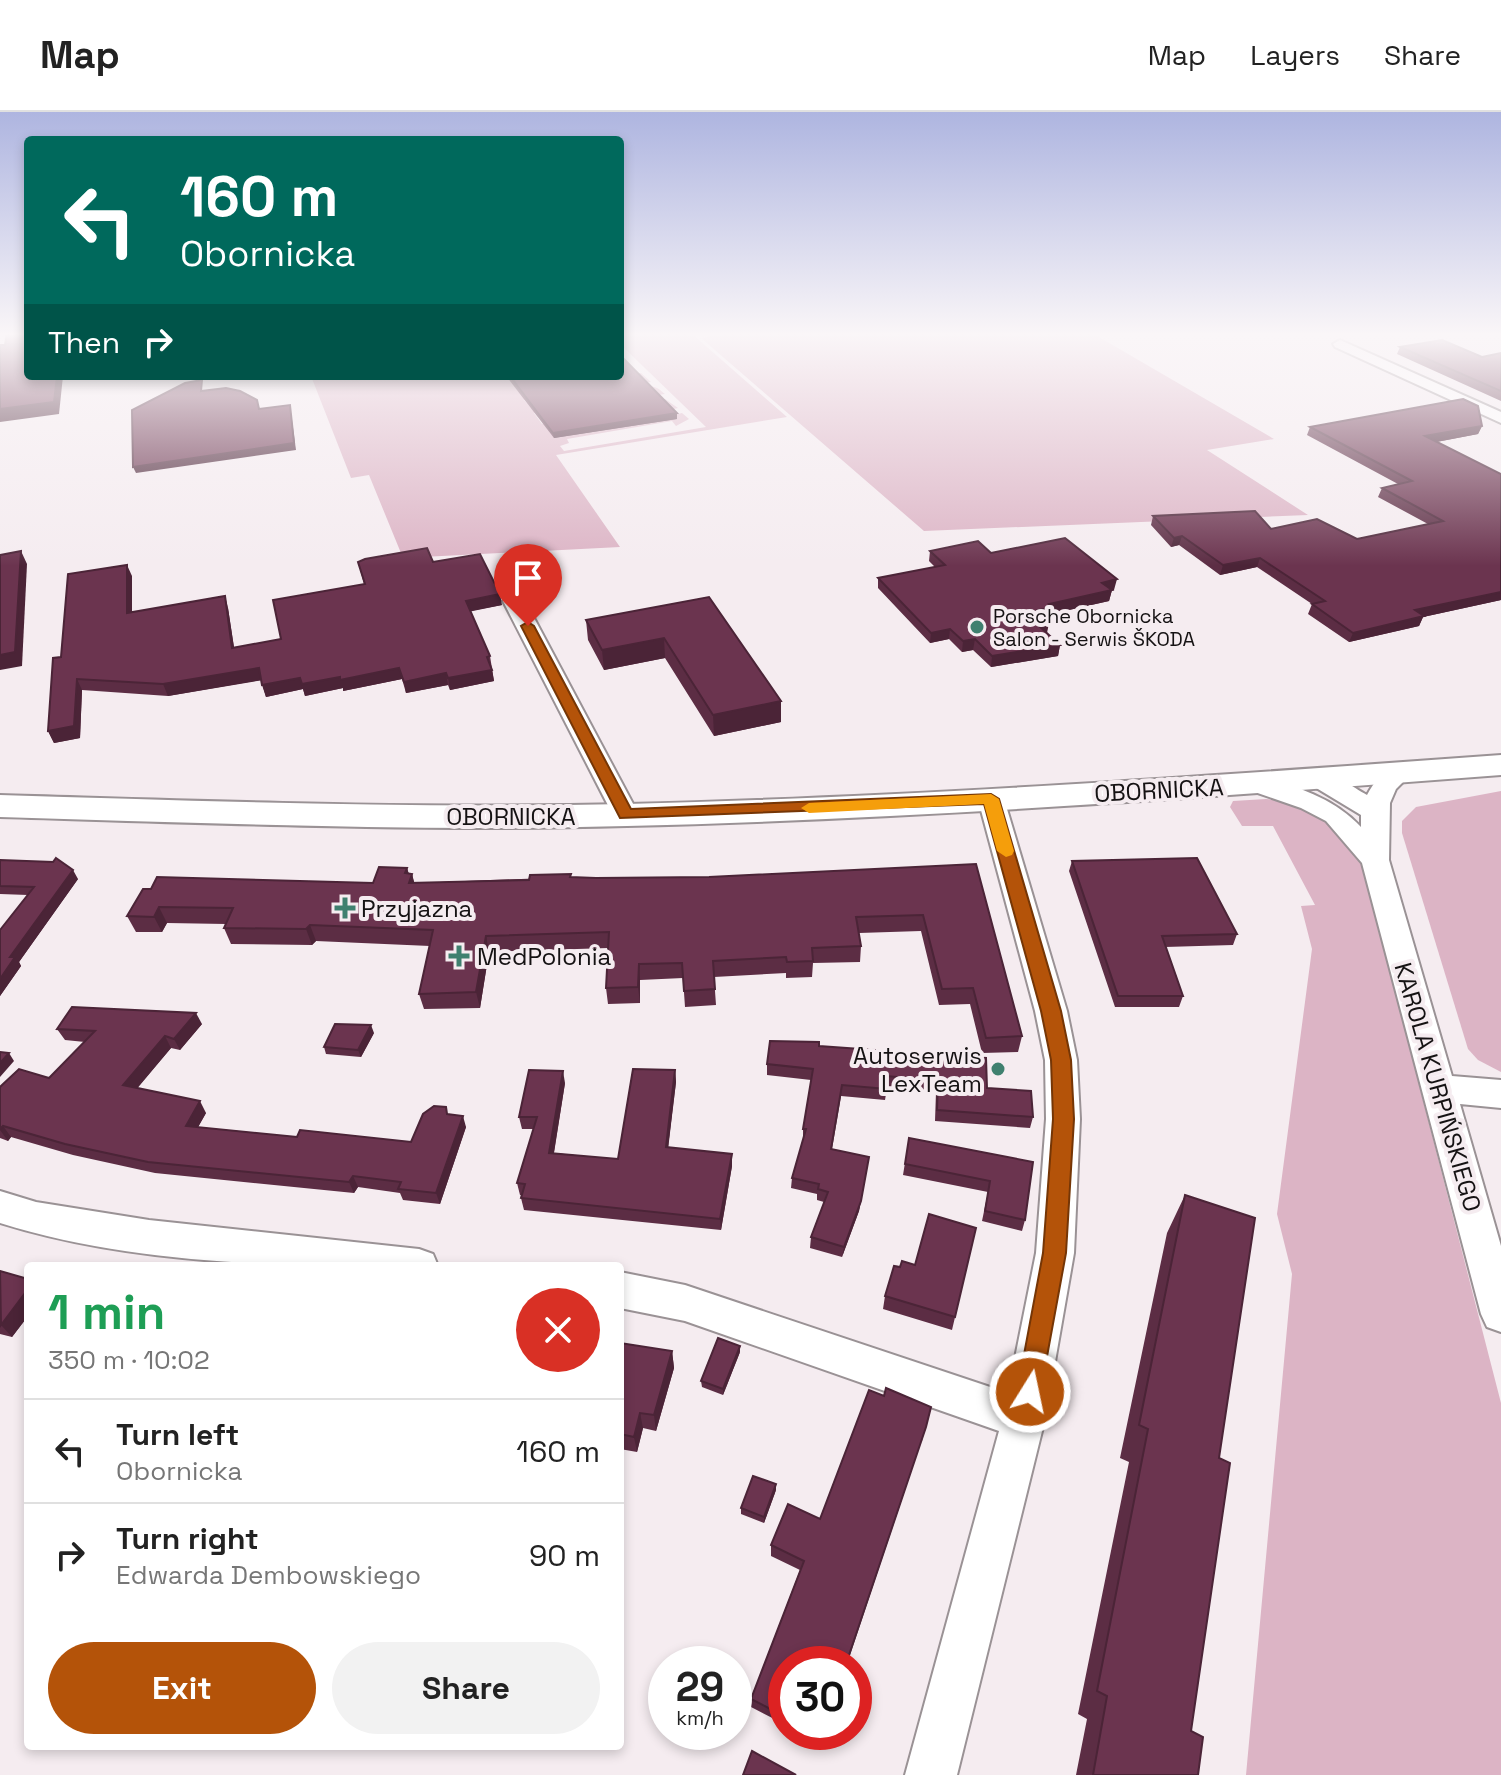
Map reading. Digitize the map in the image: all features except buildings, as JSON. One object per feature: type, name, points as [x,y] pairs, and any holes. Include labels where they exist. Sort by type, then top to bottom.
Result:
[{"type":"main road","name":"OBORNICKA","points":[[0,806],[313,815],[626,815],[1258,784],[1501,765]]},
{"type":"street","points":[[514,601],[626,815]]},
{"type":"street","points":[[1322,780],[1373,810],[1382,789],[1397,775]]},
{"type":"street","name":"KAROLA KURPIŃSKIEGO","points":[[1322,780],[1335,815]]},
{"type":"street","name":"KAROLA KURPIŃSKIEGO","points":[[1258,784],[1310,802],[1335,815],[1375,860]]},
{"type":"street","points":[[931,1775],[1024,1419],[1055,1253],[1063,1119],[1061,1060],[1051,1011],[991,799]]},
{"type":"street","name":"KAROLA KURPIŃSKIEGO","points":[[1373,810],[1377,821],[1375,860],[1501,1314]]},
{"type":"street","points":[[1438,1088],[1501,1094]]},
{"type":"street","points":[[0,1207],[36,1218],[149,1237],[382,1262]]},
{"type":"street","points":[[624,1291],[685,1303],[1024,1419]]},
{"type":"shaded area","points":[[325,411],[551,411],[534,413],[542,424],[622,411],[667,411],[554,438],[676,419],[673,415],[682,413],[689,419],[676,426],[672,421],[567,439],[569,443],[560,446],[564,451],[706,427],[689,411],[780,411],[787,417],[556,455],[620,547],[403,558],[369,475],[351,478]]},
{"type":"shaded area","points":[[785,411],[1225,411],[1274,439],[1207,450],[1308,515],[924,531]]},
{"type":"shaded area","points":[[1501,791],[1501,1072],[1478,1060],[1468,1049],[1402,833],[1402,821],[1416,807]]},
{"type":"shaded area","points":[[1266,799],[1297,805],[1324,820],[1345,840],[1363,867],[1501,1403],[1501,1775],[1246,1775],[1292,1274],[1277,1214],[1312,949],[1301,906],[1315,905],[1273,826],[1242,826],[1230,807],[1233,801]]},
{"type":"slow traffic","points":[[809,808],[991,799],[1006,851]]},
{"type":"place","name":"Porsche Obornicka Salon - Serwis ŠKODA","points":[[977,627]]},
{"type":"place","name":"Przyjazna","points":[[345,908]]},
{"type":"place","name":"MedPolonia","points":[[459,956]]},
{"type":"place","name":"Autoserwis LexTeam","points":[[998,1069]]},
{"type":"route","points":[[528,626],[626,815],[991,799],[1051,1011],[1061,1060],[1063,1119],[1055,1253],[1030,1392]]}]
